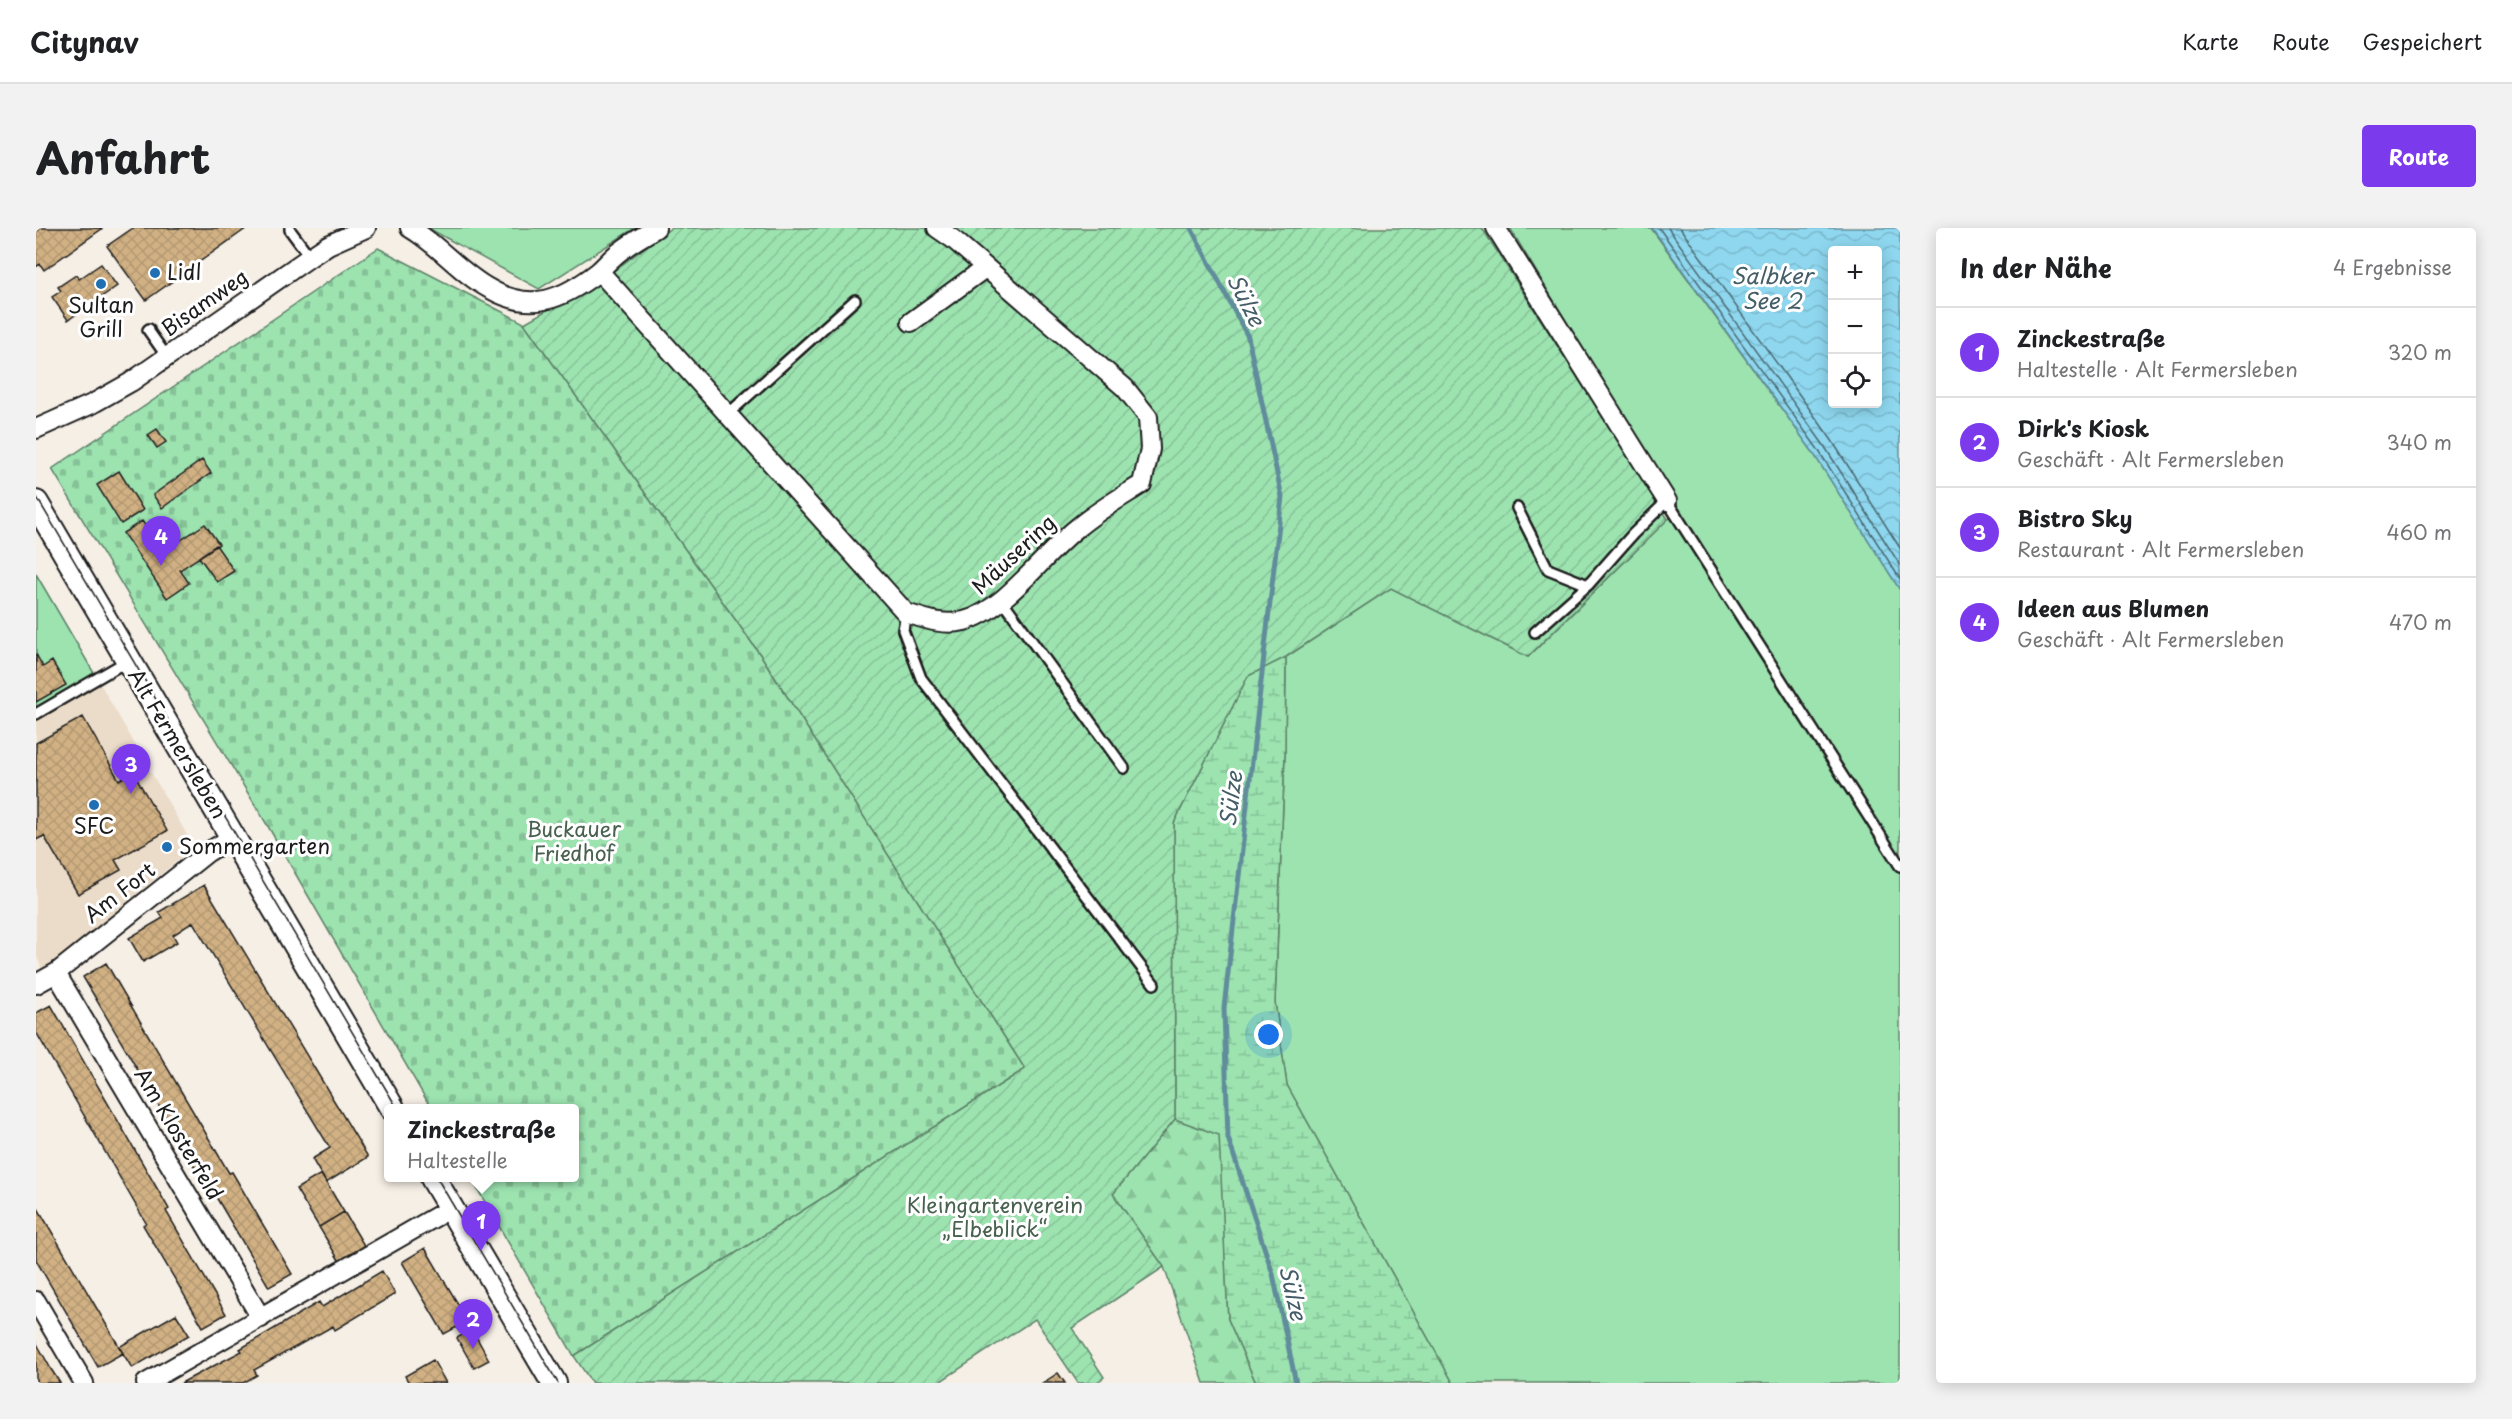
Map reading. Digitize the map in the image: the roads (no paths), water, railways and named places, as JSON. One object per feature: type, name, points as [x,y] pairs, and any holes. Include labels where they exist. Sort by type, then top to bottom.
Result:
[{"type":"main road","name":"Alt Fermersleben","points":[[36,503],[390,1104]]},
{"type":"main road","points":[[435,1182],[554,1383]]},
{"type":"street","name":"Bisamweg","points":[[36,429],[110,394],[328,245],[366,228]]},
{"type":"street","points":[[410,228],[426,237],[489,289],[511,299],[530,303],[568,293],[599,271],[621,250],[656,228]]},
{"type":"street","name":"Mäusering","points":[[906,614],[953,624],[982,615],[1002,600],[1077,528],[1142,484],[1150,449],[1148,417],[1125,388],[953,239],[937,228]]},
{"type":"street","points":[[1496,228],[1667,501]]},
{"type":"street","points":[[911,322],[985,268]]},
{"type":"street","points":[[599,271],[906,614]]},
{"type":"street","name":"Am Fort","points":[[36,984],[56,973],[208,852],[233,837]]},
{"type":"street","name":"Am Klosterfeld","points":[[56,973],[261,1318]]},
{"type":"street","points":[[146,1383],[451,1208]]},
{"type":"street","points":[[36,1301],[84,1383]]},
{"type":"lane","points":[[290,228],[310,257]]},
{"type":"lane","points":[[728,414],[855,300]]},
{"type":"lane","points":[[149,329],[166,357]]},
{"type":"lane","points":[[1534,632],[1588,585],[1632,534],[1667,501],[1900,866]]},
{"type":"lane","points":[[1517,508],[1548,569],[1588,585]]},
{"type":"lane","points":[[1002,600],[1124,768]]},
{"type":"lane","points":[[906,614],[903,630],[921,678],[1154,984]]},
{"type":"lane","points":[[36,714],[128,660]]},
{"type":"water","name":"Salbker See 2","points":[[1652,228],[1900,228],[1900,590],[1812,451]]},
{"type":"waterway","name":"Sülze","points":[[1191,228],[1248,337],[1282,497],[1224,1008],[1228,1138],[1273,1274],[1296,1383]]},
{"type":"tram line","points":[[36,496],[395,1104]]},
{"type":"tram line","points":[[439,1182],[558,1383]]},
{"type":"place","name":"Lidl","points":[[155,273]]},
{"type":"place","name":"Sultan Grill","points":[[101,284]]},
{"type":"place","name":"Ideen aus Blumen","points":[[161,566]]},
{"type":"place","name":"Bistro Sky","points":[[131,794]]},
{"type":"place","name":"SFC","points":[[94,805]]},
{"type":"place","name":"Sommergarten","points":[[167,847]]},
{"type":"place","name":"Zinckestraße","points":[[481,1251]]},
{"type":"place","name":"Dirk's Kiosk","points":[[473,1349]]},
{"type":"park label","name":"Buckauer Friedhof","points":[[574,842]]},
{"type":"park label","name":"Kleingartenverein „Elbeblick“","points":[[995,1218]]}]
